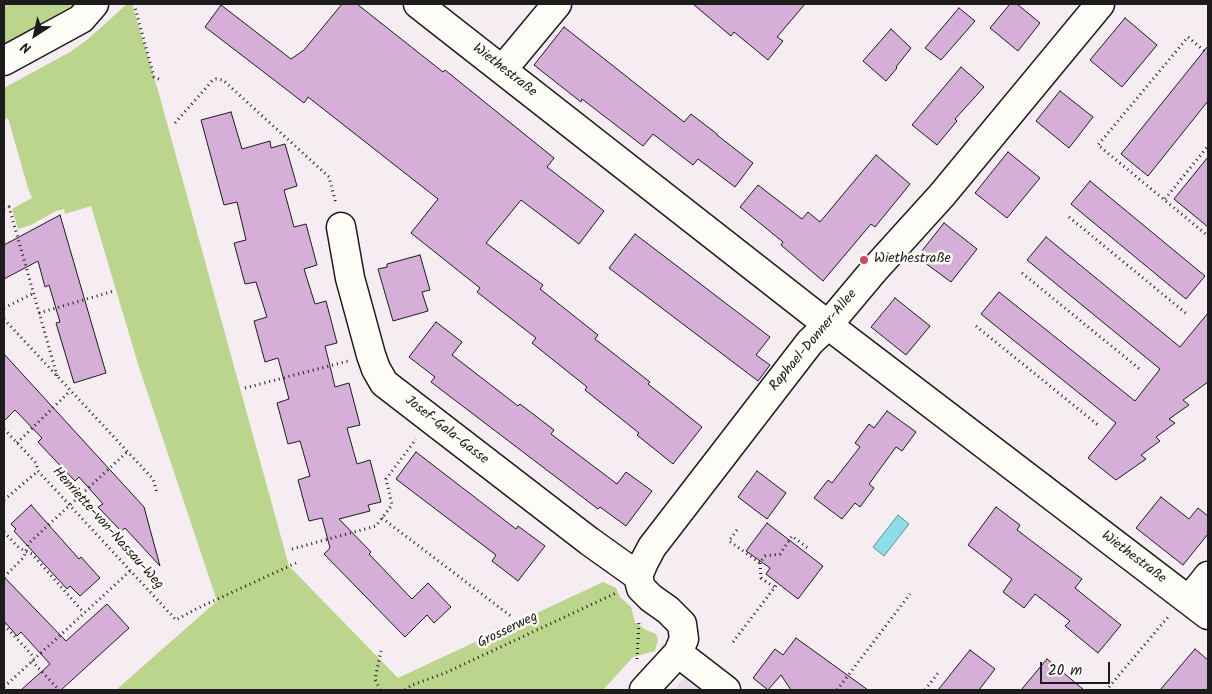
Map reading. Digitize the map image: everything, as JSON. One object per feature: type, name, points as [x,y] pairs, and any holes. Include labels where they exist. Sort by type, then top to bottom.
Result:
[{"type":"street","points":[[4,61],[81,18],[94,4]]},
{"type":"street","name":"Wiethestraße","points":[[418,4],[828,325],[1194,604]]},
{"type":"street","points":[[503,69],[557,4]]},
{"type":"street","name":"Raphael-Donner-Allee","points":[[630,584],[658,540],[810,342],[828,325],[875,269],[942,195],[1099,4]]},
{"type":"street","name":"Josef-Gala-Gasse","points":[[341,227],[350,278],[371,355],[384,383],[589,541],[630,584]]},
{"type":"street","points":[[1194,604],[1208,576]]},
{"type":"street","points":[[630,584],[641,588],[682,624],[684,639],[678,653],[644,690]]},
{"type":"street","points":[[678,653],[726,690]]},
{"type":"path","points":[[134,4],[154,77],[161,80]]},
{"type":"path","points":[[1208,54],[1188,37],[1098,145],[1208,236]]},
{"type":"path","points":[[176,123],[212,80],[223,80],[330,177],[341,227]]},
{"type":"path","points":[[1164,199],[1208,146]]},
{"type":"path","points":[[4,209],[9,207],[59,380]]},
{"type":"path","points":[[1069,217],[1188,315]]},
{"type":"path","points":[[1022,272],[1142,372]]},
{"type":"path","points":[[39,313],[114,291]]},
{"type":"path","points":[[4,308],[34,293]]},
{"type":"path","points":[[4,319],[153,479],[157,493]]},
{"type":"path","points":[[4,327],[7,324]]},
{"type":"path","points":[[976,326],[1098,425]]},
{"type":"path","points":[[245,388],[371,355]]},
{"type":"path","points":[[17,443],[70,392]]},
{"type":"path","points":[[292,549],[376,526],[392,505],[386,479],[431,419]]},
{"type":"path","name":"Henriette-von-Nassau-Weg","points":[[4,429],[36,463],[38,470],[70,506],[176,620],[296,562]]},
{"type":"path","points":[[4,577],[24,557],[28,544],[127,452]]},
{"type":"path","points":[[4,500],[38,470]]},
{"type":"path","points":[[382,518],[512,617]]},
{"type":"path","points":[[738,530],[729,541],[760,564]]},
{"type":"path","points":[[4,532],[19,548],[32,554],[84,613]]},
{"type":"path","points":[[774,588],[761,578],[760,564],[765,556],[780,554],[792,536],[809,549]]},
{"type":"path","points":[[4,687],[130,571]]},
{"type":"path","points":[[733,642],[778,583]]},
{"type":"path","name":"Grosserweg","points":[[405,690],[412,685],[445,673],[630,584]]},
{"type":"path","points":[[837,690],[910,594]]},
{"type":"path","points":[[1109,687],[1194,604]]},
{"type":"path","points":[[637,660],[639,619]]},
{"type":"path","points":[[4,625],[58,690]]},
{"type":"path","points":[[380,690],[375,678],[381,651]]},
{"type":"path","points":[[925,690],[938,673]]},
{"type":"shaded area","points":[[688,674],[708,690],[673,690]]},
{"type":"green space","points":[[4,4],[75,4],[4,45]]},
{"type":"green space","points":[[127,4],[132,4],[157,87],[289,566],[398,678],[603,582],[616,588],[620,597],[631,607],[635,622],[656,634],[658,640],[655,651],[633,657],[603,690],[116,690],[217,601],[138,364],[91,206],[65,214],[64,209],[56,211],[31,225],[18,229],[12,209],[32,198],[8,118],[4,120],[4,88],[70,52],[88,39]]},
{"type":"water","points":[[898,515],[909,524],[884,556],[873,547]]},
{"type":"building","points":[[342,4],[357,4],[443,72],[445,70],[554,158],[547,167],[604,211],[579,244],[521,200],[486,243],[543,285],[540,289],[598,335],[595,339],[650,382],[648,384],[702,427],[673,464],[637,435],[639,433],[585,390],[587,387],[532,343],[536,338],[477,292],[480,288],[411,233],[438,199],[308,97],[304,103],[205,27],[221,5],[291,59],[304,50]]},
{"type":"building","points":[[693,4],[805,4],[777,37],[783,41],[768,60],[734,32],[731,36]]},
{"type":"building","points":[[1010,4],[1017,4],[1040,23],[1018,51],[990,28]]},
{"type":"building","points":[[959,8],[975,21],[941,60],[925,48]]},
{"type":"building","points":[[1125,18],[1157,45],[1122,87],[1090,60]]},
{"type":"building","points":[[564,27],[684,122],[691,114],[753,163],[735,187],[698,159],[693,165],[653,134],[643,146],[582,99],[581,102],[534,65]]},
{"type":"building","points":[[891,29],[911,48],[886,81],[863,61]]},
{"type":"building","points":[[1208,46],[1208,101],[1148,176],[1121,154]]},
{"type":"building","points":[[961,67],[984,87],[955,119],[957,121],[937,145],[912,125]]},
{"type":"building","points":[[1060,91],[1093,117],[1069,148],[1036,121]]},
{"type":"building","points":[[231,112],[242,149],[270,141],[271,148],[285,144],[297,186],[284,190],[294,227],[306,224],[317,265],[304,269],[315,304],[326,301],[337,343],[325,346],[335,387],[349,383],[360,425],[347,428],[357,464],[370,460],[381,502],[368,505],[370,511],[339,519],[412,599],[428,583],[451,607],[434,623],[427,615],[405,637],[324,554],[330,548],[322,518],[309,521],[298,480],[310,476],[300,441],[288,444],[277,403],[289,399],[278,358],[265,362],[254,321],[267,317],[256,282],[245,284],[234,243],[246,240],[237,202],[224,205],[201,120]]},
{"type":"building","points":[[1008,152],[1040,178],[1007,218],[975,193]]},
{"type":"building","points":[[876,155],[910,184],[875,227],[871,224],[823,281],[781,245],[783,242],[740,207],[758,185],[802,219],[808,212],[820,222]]},
{"type":"building","points":[[1208,157],[1208,227],[1174,199]]},
{"type":"building","points":[[1090,181],[1205,276],[1186,299],[1071,204]]},
{"type":"building","points":[[60,215],[106,373],[74,383],[56,323],[60,322],[49,285],[45,287],[38,261],[4,279],[4,245]]},
{"type":"building","points":[[944,223],[977,249],[951,282],[917,257]]},
{"type":"building","points":[[635,234],[770,337],[756,355],[770,365],[758,381],[609,268]]},
{"type":"building","points":[[1046,237],[1180,347],[1208,313],[1208,382],[1183,400],[1189,405],[1169,419],[1175,423],[1156,437],[1160,441],[1141,455],[1146,459],[1116,480],[1088,458],[1116,423],[981,314],[999,292],[1135,401],[1160,369],[1027,260]]},
{"type":"building","points":[[420,255],[430,290],[422,292],[428,311],[393,321],[378,269],[387,267],[387,264]]},
{"type":"building","points":[[895,298],[930,326],[906,355],[871,327]]},
{"type":"building","points":[[436,322],[462,342],[452,355],[518,406],[520,404],[554,430],[551,434],[617,484],[626,472],[652,491],[626,526],[600,507],[598,509],[431,382],[435,377],[409,357]]},
{"type":"building","points":[[4,354],[144,507],[160,566],[125,528],[121,531],[98,507],[103,504],[79,477],[75,481],[38,442],[42,438],[15,410],[4,421]]},
{"type":"building","points":[[887,411],[916,432],[902,451],[896,447],[869,484],[874,488],[860,507],[855,503],[842,519],[814,498],[828,480],[832,483],[860,447],[855,443],[869,424],[874,428]]},
{"type":"building","points":[[416,452],[516,529],[518,526],[545,546],[518,581],[492,561],[496,555],[396,479]]},
{"type":"building","points":[[757,471],[786,493],[767,519],[738,497]]},
{"type":"building","points":[[1161,497],[1189,519],[1198,508],[1208,516],[1208,534],[1183,565],[1136,528]]},
{"type":"building","points":[[31,505],[79,559],[81,557],[100,578],[80,596],[70,586],[67,589],[14,531],[16,529],[11,524]]},
{"type":"building","points":[[996,507],[1020,525],[1017,530],[1082,579],[1075,588],[1121,625],[1098,653],[1065,626],[1070,621],[1035,594],[1024,608],[1003,592],[1012,579],[968,545]]},
{"type":"building","points":[[767,523],[823,566],[798,599],[766,574],[770,568],[746,551]]},
{"type":"building","points":[[4,577],[66,641],[107,604],[129,628],[61,690],[21,690],[50,664],[21,632],[17,636],[4,621]]},
{"type":"building","points":[[796,638],[868,690],[791,690],[781,675],[768,690],[753,678],[775,649],[783,655]]},
{"type":"building","points":[[1195,649],[1208,660],[1208,690],[1160,690]]},
{"type":"building","points":[[970,650],[995,669],[979,690],[938,690]]},
{"type":"building","points":[[1047,659],[1084,690],[1021,690]]},
{"type":"place","name":"Wiethestraße","points":[[864,260]]}]
